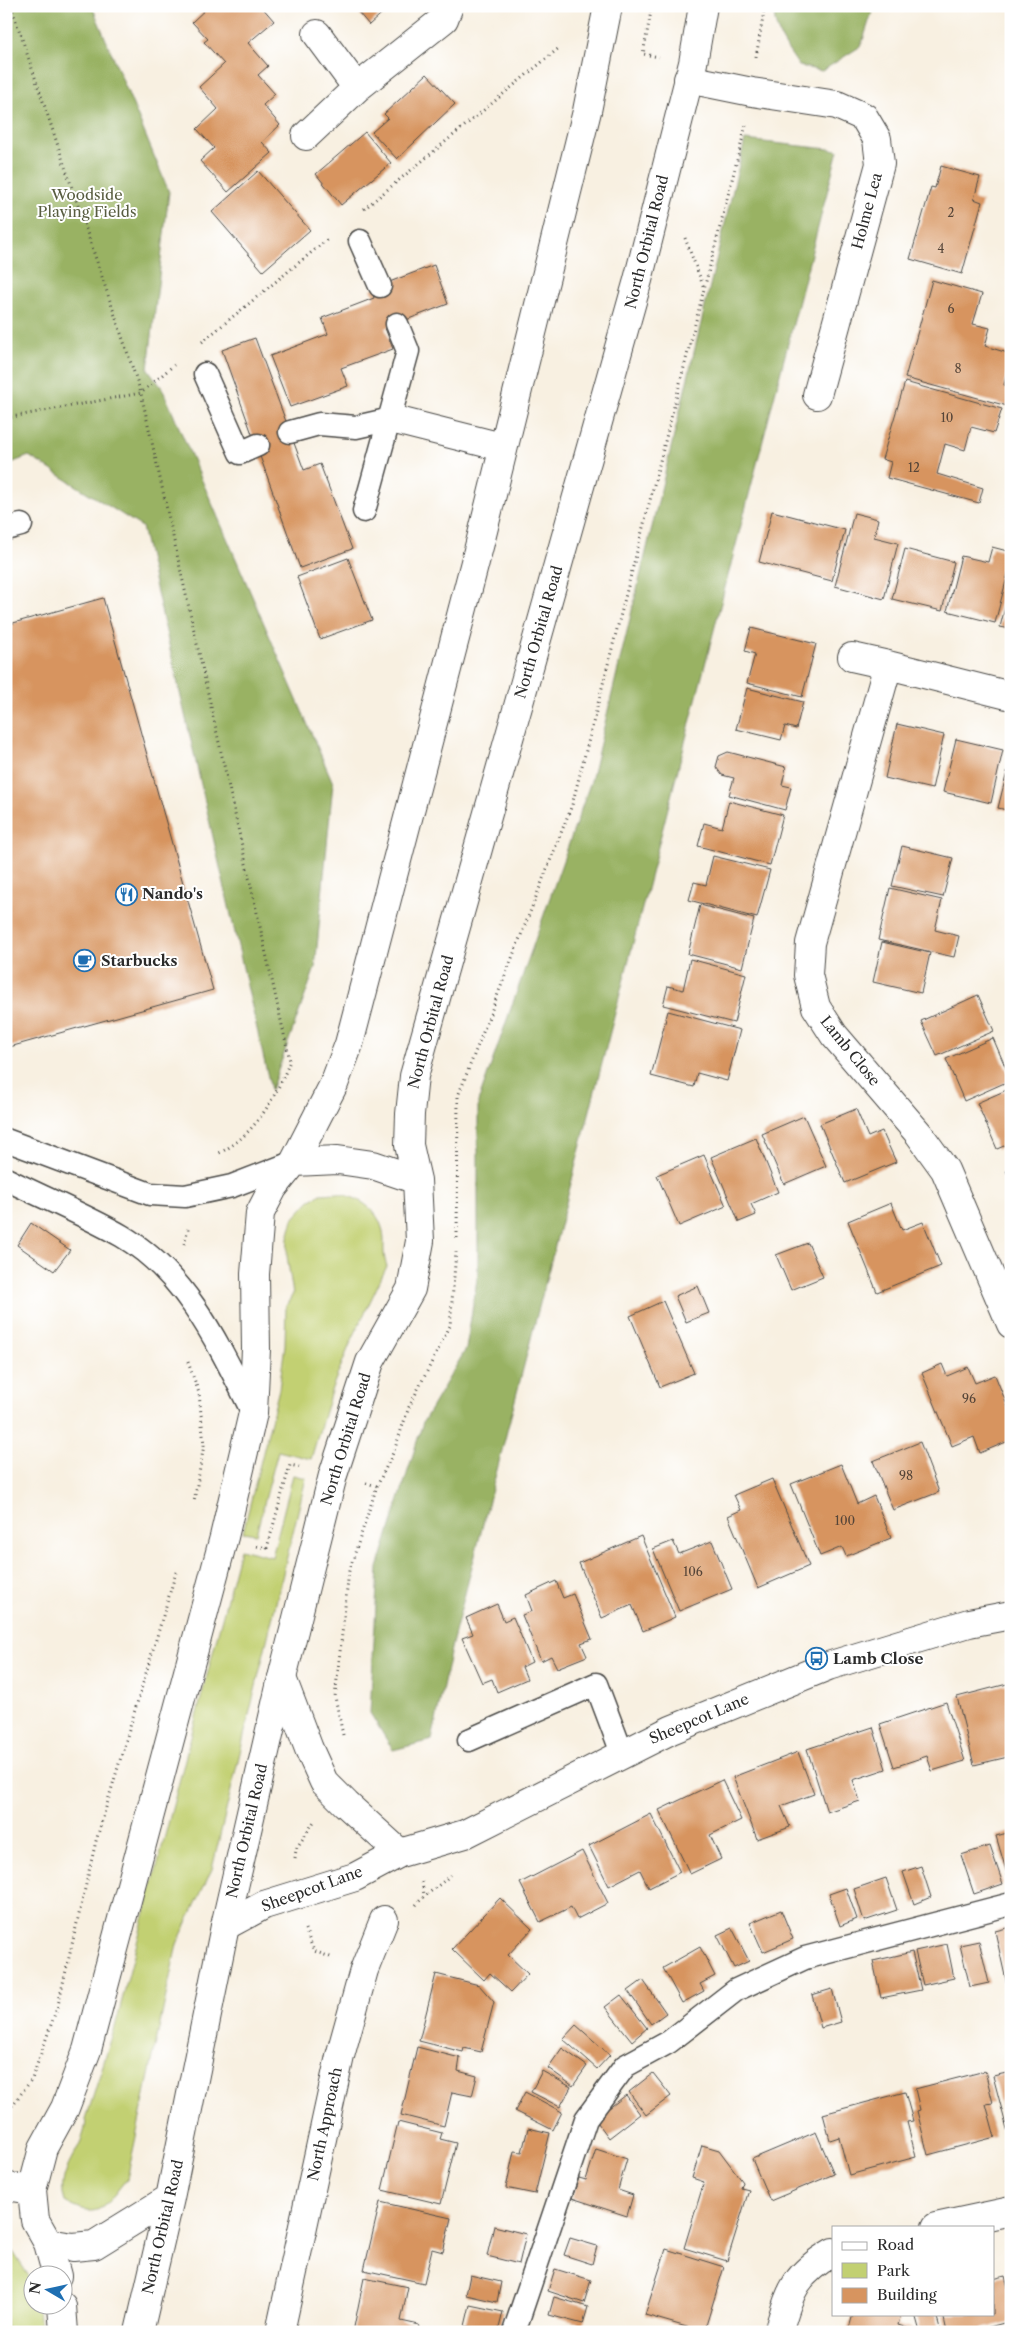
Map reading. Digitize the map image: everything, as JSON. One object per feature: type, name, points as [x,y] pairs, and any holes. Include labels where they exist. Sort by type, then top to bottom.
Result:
[{"type":"main road","points":[[306,136],[357,88],[444,20],[449,6]]},
{"type":"main road","points":[[54,2266],[48,2243],[19,2188],[65,2108],[87,2050],[224,1537],[253,1413],[256,1349],[255,1274],[260,1213],[273,1188],[294,1162],[334,1084],[349,1044],[481,539],[502,447],[586,111],[608,6]]},
{"type":"main road","name":"North Orbital Road","points":[[139,2332],[170,2198],[225,1926],[282,1678],[332,1475],[370,1362],[411,1289],[420,1240],[417,1180],[410,1145],[410,1114],[414,1076],[638,280],[688,79],[703,6]]},
{"type":"main road","points":[[318,34],[357,88]]},
{"type":"main road","name":"Holme Lea","points":[[688,79],[752,92],[837,105],[864,117],[877,139],[880,164],[817,395]]},
{"type":"main road","points":[[391,419],[502,447]]},
{"type":"main road","points":[[852,657],[1011,696]]},
{"type":"main road","name":"Lamb Close","points":[[888,665],[810,943],[808,975],[816,1007],[834,1035],[918,1134],[945,1170],[1011,1324]]},
{"type":"main road","points":[[294,1162],[338,1160],[373,1164],[417,1180]]},
{"type":"main road","name":"Sheepcot Lane","points":[[225,1926],[264,1905],[355,1877],[400,1853],[465,1834],[670,1730],[828,1666],[969,1624],[1011,1615]]},
{"type":"main road","points":[[282,1678],[309,1749],[324,1782],[400,1853]]},
{"type":"main road","name":"North Approach","points":[[280,2332],[340,2056],[364,1970],[384,1920]]},
{"type":"main road","points":[[48,2243],[73,2247],[94,2245],[170,2198]]},
{"type":"main road","points":[[941,2226],[1011,2211]]},
{"type":"main road","points":[[778,2332],[789,2295],[800,2277],[813,2264],[832,2253]]},
{"type":"main road","points":[[63,2316],[64,2332]]},
{"type":"lane","points":[[360,241],[380,286]]},
{"type":"lane","points":[[364,511],[391,419],[408,351],[397,324]]},
{"type":"lane","points":[[205,374],[240,453],[258,445]]},
{"type":"lane","points":[[290,432],[319,424],[356,427],[391,419]]},
{"type":"lane","points":[[6,1140],[150,1194],[191,1195],[232,1186],[294,1162]]},
{"type":"lane","points":[[6,1178],[123,1237],[163,1269],[197,1308],[212,1332],[253,1413]]},
{"type":"lane","points":[[469,1740],[596,1684],[622,1753]]},
{"type":"lane","points":[[514,2332],[586,2119],[625,2066],[669,2042],[736,1990],[805,1958],[1011,1904]]},
{"type":"path","points":[[10,6],[141,393],[290,1061],[278,1090],[253,1127],[226,1150],[191,1166],[190,1222],[182,1251],[163,1269]]},
{"type":"path","points":[[344,1741],[335,1698],[349,1571],[378,1486],[394,1451],[408,1407],[450,1326],[457,1234],[458,1096],[572,805],[748,118],[765,6]]},
{"type":"path","points":[[6,418],[141,393]]},
{"type":"path","points":[[187,1359],[199,1393],[204,1445],[193,1509]]},
{"type":"path","points":[[224,1537],[267,1548],[290,1465],[378,1486]]},
{"type":"path","points":[[6,2114],[32,2079],[58,2005],[96,1841],[178,1565]]},
{"type":"green space","name":"Woodside Playing Fields","points":[[6,6],[92,6],[169,192],[148,369],[162,388],[333,783],[315,968],[271,1090],[142,527],[29,456],[6,465]]},
{"type":"green space","points":[[775,6],[873,6],[873,9],[861,46],[822,71],[799,66],[781,38],[775,23]]},
{"type":"green space","points":[[745,140],[838,150],[452,1644],[432,1740],[393,1750],[370,1713],[378,1568],[423,1422],[466,1349],[478,1273],[478,1102],[591,781]]},
{"type":"green space","points":[[336,1193],[362,1202],[380,1221],[383,1230],[384,1256],[387,1266],[350,1344],[332,1388],[311,1459],[278,1451],[256,1534],[243,1532],[279,1389],[285,1345],[286,1306],[293,1294],[287,1256],[288,1238],[293,1219],[309,1201],[321,1194]]},
{"type":"green space","points":[[293,1475],[306,1478],[212,1869],[177,1944],[127,2179],[102,2207],[87,2211],[65,2202],[64,2180],[81,2141],[115,2027],[240,1549],[272,1557]]},
{"type":"green space","points":[[6,2241],[22,2266],[22,2316],[39,2316],[40,2332],[6,2332]]},
{"type":"building","points":[[209,6],[261,6],[274,21],[248,43],[268,66],[258,75],[275,94],[263,105],[280,125],[262,142],[272,153],[228,192],[200,161],[214,148],[197,129],[218,109],[199,87],[224,64],[204,42],[208,39],[192,22]]},
{"type":"building","points":[[353,6],[390,6],[369,25]]},
{"type":"building","points":[[427,74],[455,104],[397,159],[372,132],[388,118],[384,114]]},
{"type":"building","points":[[365,132],[391,163],[341,205],[316,174]]},
{"type":"building","points":[[941,166],[980,177],[974,199],[982,202],[962,274],[910,259],[931,187],[935,188]]},
{"type":"building","points":[[258,171],[310,230],[263,271],[212,212]]},
{"type":"building","points":[[434,265],[448,304],[385,328],[393,349],[341,368],[348,386],[290,407],[270,356],[328,334],[322,318],[374,298],[371,289]]},
{"type":"building","points":[[932,280],[982,294],[973,324],[990,328],[985,346],[1011,354],[1004,385],[1011,387],[1011,407],[905,378]]},
{"type":"building","points":[[255,338],[304,470],[320,464],[352,549],[300,568],[222,350]]},
{"type":"building","points":[[905,382],[1002,409],[994,433],[971,427],[965,450],[945,444],[937,474],[983,488],[979,503],[887,478],[891,462],[882,459]]},
{"type":"building","points":[[772,511],[845,530],[832,581],[759,562]]},
{"type":"building","points":[[854,513],[878,519],[874,537],[898,543],[884,599],[835,586]]},
{"type":"building","points":[[992,547],[1011,552],[1011,562],[995,623],[947,611],[961,556],[988,562]]},
{"type":"building","points":[[905,549],[954,562],[942,611],[892,599]]},
{"type":"building","points":[[348,558],[372,620],[320,639],[297,577]]},
{"type":"building","points":[[1011,588],[1011,629],[1000,627]]},
{"type":"building","points":[[103,598],[213,990],[6,1048],[6,625]]},
{"type":"building","points":[[751,628],[816,644],[802,697],[747,683],[755,654],[745,651]]},
{"type":"building","points":[[747,688],[803,702],[796,729],[785,726],[781,740],[736,729]]},
{"type":"building","points":[[897,724],[944,735],[932,789],[885,778]]},
{"type":"building","points":[[956,739],[1003,750],[991,803],[943,792]]},
{"type":"building","points":[[728,752],[786,767],[782,785],[791,787],[785,810],[729,795],[734,778],[722,775],[716,767],[719,756]]},
{"type":"building","points":[[1011,756],[1011,811],[998,808]]},
{"type":"building","points":[[729,801],[783,815],[770,865],[698,846],[704,823],[722,828]]},
{"type":"building","points":[[902,846],[953,858],[943,897],[892,886]]},
{"type":"building","points":[[713,856],[770,870],[757,918],[689,900],[694,882],[706,885]]},
{"type":"building","points":[[890,888],[942,900],[935,930],[959,936],[954,957],[878,940]]},
{"type":"building","points":[[700,905],[754,919],[742,968],[688,954]]},
{"type":"building","points":[[882,942],[930,953],[921,993],[873,982]]},
{"type":"building","points":[[690,959],[746,974],[734,1023],[663,1005],[668,986],[683,990]]},
{"type":"building","points":[[978,995],[994,1031],[937,1056],[921,1021]]},
{"type":"building","points":[[668,1011],[740,1030],[727,1081],[697,1073],[694,1087],[651,1076]]},
{"type":"building","points":[[993,1038],[1011,1080],[964,1101],[946,1059]]},
{"type":"building","points":[[1011,1088],[1011,1143],[997,1149],[977,1103]]},
{"type":"building","points":[[856,1109],[868,1137],[882,1131],[896,1162],[845,1183],[820,1124]]},
{"type":"building","points":[[804,1116],[826,1166],[784,1184],[762,1134]]},
{"type":"building","points":[[756,1138],[778,1192],[751,1204],[756,1215],[739,1222],[711,1157]]},
{"type":"building","points":[[704,1155],[726,1206],[679,1226],[657,1175]]},
{"type":"building","points":[[1011,1169],[1011,1181],[1006,1171]]},
{"type":"building","points":[[891,1203],[902,1230],[923,1222],[941,1266],[877,1292],[848,1221]]},
{"type":"building","points":[[31,1223],[70,1250],[54,1271],[17,1245]]},
{"type":"building","points":[[808,1243],[823,1277],[791,1290],[776,1255]]},
{"type":"building","points":[[698,1286],[709,1313],[686,1322],[675,1296]]},
{"type":"building","points":[[663,1301],[694,1373],[660,1387],[630,1316]]},
{"type":"building","points":[[942,1364],[947,1376],[968,1367],[975,1383],[995,1375],[1011,1415],[1011,1440],[980,1453],[974,1437],[952,1446],[922,1373]]},
{"type":"building","points":[[920,1442],[939,1492],[893,1510],[873,1461]]},
{"type":"building","points":[[841,1464],[857,1504],[874,1496],[891,1538],[846,1556],[842,1547],[820,1556],[791,1484]]},
{"type":"building","points":[[772,1479],[809,1566],[758,1588],[728,1516],[741,1510],[734,1495]]},
{"type":"building","points":[[641,1536],[675,1617],[643,1631],[632,1605],[602,1618],[579,1563]]},
{"type":"building","points":[[673,1541],[679,1554],[712,1541],[732,1589],[679,1611],[653,1549]]},
{"type":"building","points":[[556,1581],[563,1598],[573,1594],[592,1639],[581,1643],[587,1656],[557,1668],[551,1656],[541,1661],[522,1615],[532,1611],[526,1595]]},
{"type":"building","points":[[497,1604],[504,1621],[513,1617],[532,1662],[522,1667],[527,1679],[497,1692],[492,1679],[482,1683],[462,1638],[473,1634],[466,1618]]},
{"type":"building","points":[[1011,1683],[1011,1764],[1008,1757],[974,1765],[957,1697]]},
{"type":"building","points":[[946,1702],[965,1761],[932,1771],[927,1756],[894,1767],[880,1724]]},
{"type":"building","points":[[873,1727],[886,1769],[853,1780],[860,1801],[827,1812],[807,1749]]},
{"type":"building","points":[[798,1752],[814,1794],[781,1806],[790,1827],[757,1839],[733,1777]]},
{"type":"building","points":[[722,1780],[741,1820],[710,1835],[721,1859],[690,1874],[659,1810]]},
{"type":"building","points":[[651,1814],[680,1872],[649,1888],[640,1870],[609,1886],[589,1846]]},
{"type":"building","points":[[1011,1832],[1011,1876],[1008,1877],[996,1836]]},
{"type":"building","points":[[990,1846],[1003,1884],[974,1894],[961,1855]]},
{"type":"building","points":[[582,1851],[608,1903],[577,1919],[571,1907],[540,1922],[520,1883]]},
{"type":"building","points":[[921,1866],[931,1897],[914,1904],[903,1872]]},
{"type":"building","points":[[886,1878],[897,1910],[864,1921],[854,1889]]},
{"type":"building","points":[[846,1888],[857,1919],[840,1926],[829,1894]]},
{"type":"building","points":[[500,1898],[532,1929],[508,1955],[528,1974],[511,1992],[490,1973],[484,1980],[452,1949]]},
{"type":"building","points":[[781,1910],[793,1939],[763,1952],[750,1923]]},
{"type":"building","points":[[1011,1927],[1011,1984],[1007,1985],[995,1931]]},
{"type":"building","points":[[732,1928],[749,1961],[734,1968],[717,1935]]},
{"type":"building","points":[[979,1941],[989,1983],[970,1987],[960,1945]]},
{"type":"building","points":[[947,1944],[954,1978],[923,1985],[915,1951]]},
{"type":"building","points":[[700,1947],[715,1976],[700,1984],[704,1991],[682,2003],[663,1968]]},
{"type":"building","points":[[912,1952],[921,1990],[881,1998],[873,1961]]},
{"type":"building","points":[[436,1974],[479,1985],[494,2002],[481,2052],[464,2048],[463,2052],[419,2041]]},
{"type":"building","points":[[643,1980],[666,2013],[651,2024],[628,1991]]},
{"type":"building","points":[[832,1989],[841,2022],[821,2028],[812,1995]]},
{"type":"building","points":[[621,1995],[647,2028],[632,2041],[605,2007]]},
{"type":"building","points":[[576,2025],[610,2055],[597,2069],[563,2039]]},
{"type":"building","points":[[417,2047],[460,2058],[458,2071],[477,2076],[472,2096],[452,2092],[444,2126],[401,2115]]},
{"type":"building","points":[[562,2048],[587,2066],[573,2086],[548,2068]]},
{"type":"building","points":[[542,2071],[571,2087],[560,2107],[531,2092]]},
{"type":"building","points":[[985,2071],[993,2103],[986,2104],[995,2137],[928,2155],[917,2111],[920,2110],[915,2089]]},
{"type":"building","points":[[1011,2072],[1011,2132],[1008,2133],[993,2076]]},
{"type":"building","points":[[653,2073],[671,2096],[646,2115],[629,2092]]},
{"type":"building","points":[[525,2092],[562,2112],[553,2130],[515,2111]]},
{"type":"building","points":[[905,2092],[913,2121],[907,2122],[916,2157],[849,2175],[839,2137],[830,2140],[823,2114]]},
{"type":"building","points":[[626,2095],[640,2114],[609,2138],[595,2119]]},
{"type":"building","points":[[398,2122],[442,2133],[440,2139],[456,2143],[441,2204],[382,2190]]},
{"type":"building","points":[[528,2128],[550,2133],[535,2194],[506,2188],[514,2151],[522,2152]]},
{"type":"building","points":[[816,2132],[834,2174],[770,2201],[752,2159]]},
{"type":"building","points":[[702,2145],[719,2150],[743,2182],[741,2188],[749,2190],[727,2261],[684,2248],[704,2182],[692,2178]]},
{"type":"building","points":[[596,2149],[627,2159],[618,2190],[633,2195],[627,2216],[572,2198],[579,2178],[586,2180]]},
{"type":"building","points":[[380,2202],[451,2218],[443,2252],[432,2249],[424,2283],[364,2270]]},
{"type":"building","points":[[494,2226],[526,2234],[519,2264],[487,2256]]},
{"type":"building","points":[[570,2238],[597,2246],[592,2264],[564,2255]]},
{"type":"building","points":[[666,2249],[724,2267],[704,2332],[645,2315]]},
{"type":"building","points":[[555,2269],[591,2280],[584,2303],[548,2291]]},
{"type":"building","points":[[470,2275],[501,2282],[497,2302],[466,2295]]},
{"type":"building","points":[[1005,2276],[1011,2299],[1011,2321],[982,2329],[983,2332],[947,2332],[943,2316],[994,2316],[994,2279]]},
{"type":"building","points":[[364,2278],[408,2287],[401,2321],[419,2325],[418,2332],[353,2332]]},
{"type":"building","points":[[554,2297],[588,2307],[583,2324],[549,2315]]},
{"type":"building","points":[[470,2305],[503,2312],[498,2332],[465,2326]]},
{"type":"building","points":[[852,2316],[900,2316],[898,2325],[919,2332],[848,2332]]},
{"type":"building","points":[[916,2316],[937,2316],[941,2332],[920,2332]]},
{"type":"place","name":"Nando's","points":[[126,894]]},
{"type":"place","name":"Starbucks","points":[[85,961]]},
{"type":"place","name":"Lamb Close","points":[[817,1659]]}]
